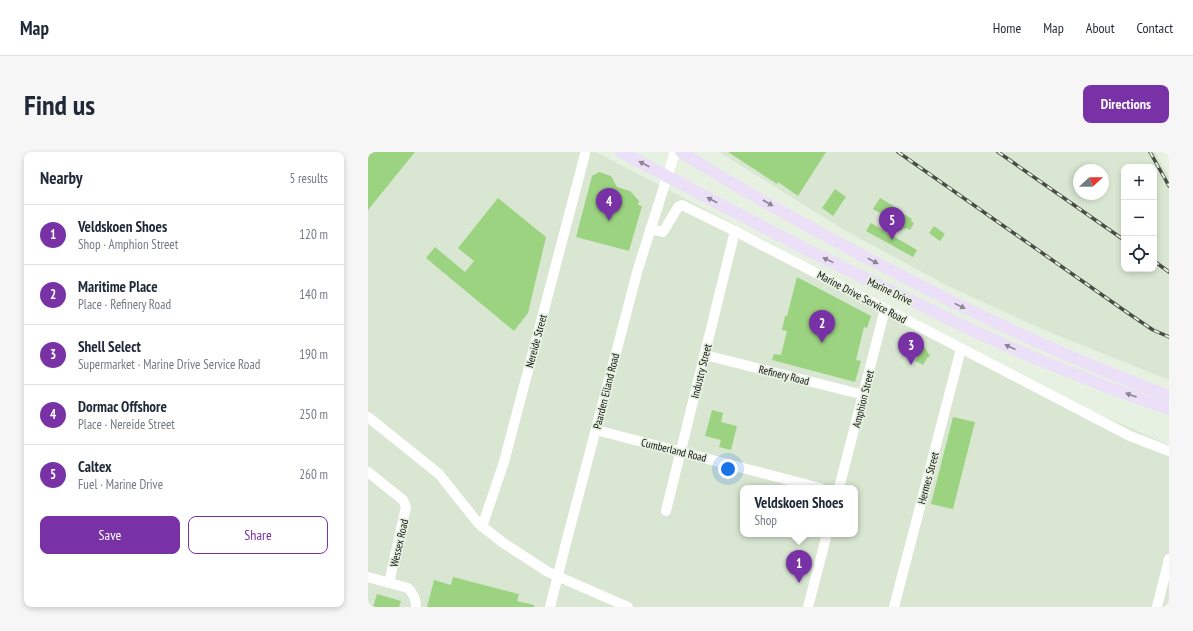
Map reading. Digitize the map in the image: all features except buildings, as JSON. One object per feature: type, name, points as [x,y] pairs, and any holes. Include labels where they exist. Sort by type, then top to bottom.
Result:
[{"type":"main road","name":"Marine Drive","points":[[621,152],[807,250],[978,333],[1037,359],[1107,387],[1169,409]]},
{"type":"main road","name":"Marine Drive","points":[[681,152],[814,230],[925,289],[988,320],[1042,344],[1124,379],[1169,396]]},
{"type":"street","name":"Paarden Eiland Road","points":[[550,607],[620,335],[650,229],[675,152]]},
{"type":"street","name":"Nereide Street","points":[[482,527],[504,462],[586,154]]},
{"type":"street","name":"Marine Drive Service Road","points":[[650,229],[663,232],[678,207],[682,205],[1130,436],[1169,451]]},
{"type":"street","name":"Industry Street","points":[[666,511],[735,231]]},
{"type":"street","name":"Amphion Street","points":[[840,485],[885,309]]},
{"type":"street","name":"Hermes Street","points":[[894,607],[961,349]]},
{"type":"street","name":"Refinery Road","points":[[705,355],[864,395]]},
{"type":"street","points":[[368,417],[439,474],[482,527],[532,562],[558,577],[628,607]]},
{"type":"street","name":"Cumberland Road","points":[[596,430],[808,485]]},
{"type":"street","name":"Wessex Road","points":[[368,472],[403,500],[406,507],[389,583]]},
{"type":"street","points":[[808,607],[826,537]]},
{"type":"street","points":[[1157,607],[1169,559]]},
{"type":"street","points":[[368,577],[408,588],[416,599],[416,607]]},
{"type":"shaded area","points":[[368,152],[596,152],[1081,406],[1169,445],[1169,607],[368,607]]},
{"type":"shaded area","points":[[719,152],[1155,152],[1169,176],[1169,380],[1044,330],[948,286],[846,231]]},
{"type":"railway","points":[[898,152],[1125,311],[1153,330],[1169,337]]},
{"type":"railway","points":[[998,152],[1121,238]]},
{"type":"railway","points":[[1150,152],[1169,186]]},
{"type":"railway","points":[[1157,263],[1169,272]]},
{"type":"place","name":"Dormac Offshore","points":[[609,221]]},
{"type":"place","name":"Caltex","points":[[892,240]]},
{"type":"place","name":"Maritime Place","points":[[822,343]]},
{"type":"place","name":"Shell Select","points":[[911,365]]},
{"type":"place","name":"Veldskoen Shoes","points":[[799,583]]}]
